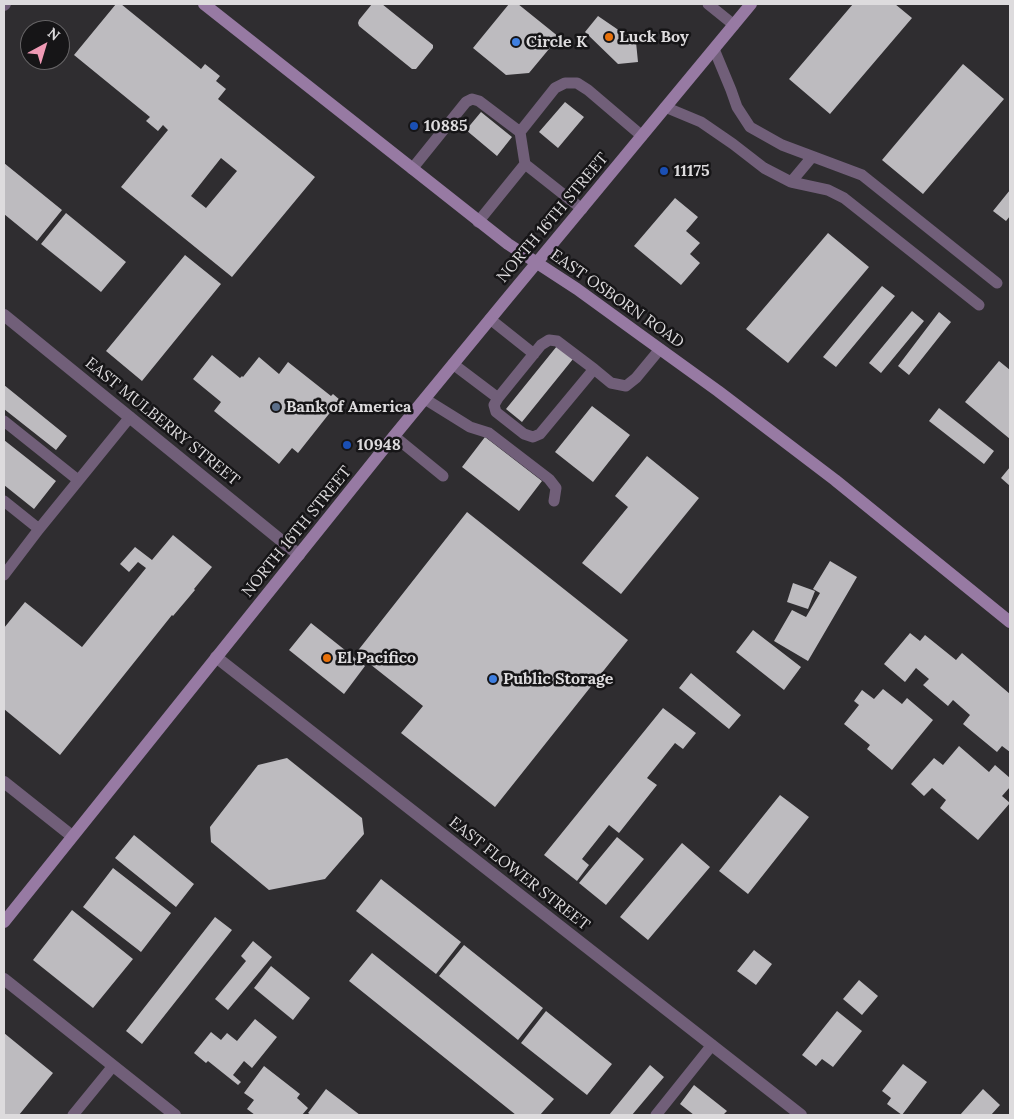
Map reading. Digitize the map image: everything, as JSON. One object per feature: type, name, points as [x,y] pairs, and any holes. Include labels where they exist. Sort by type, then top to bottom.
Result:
[{"type":"main road","name":"EAST OSBORN ROAD","points":[[204,4],[478,222],[577,289],[718,391],[835,480],[1010,622]]},
{"type":"main road","name":"NORTH 16TH STREET","points":[[4,922],[394,436],[751,4]]},
{"type":"street","name":"EAST MULBERRY STREET","points":[[4,314],[299,555]]},
{"type":"street","name":"EAST FLOWER STREET","points":[[216,658],[801,1115]]},
{"type":"street","points":[[4,782],[72,836]]},
{"type":"street","points":[[4,979],[174,1115]]},
{"type":"lane","points":[[708,4],[734,25]]},
{"type":"lane","points":[[714,49],[737,108],[750,127],[782,145],[862,175],[997,283]]},
{"type":"lane","points":[[520,132],[556,88],[565,82],[577,83],[588,90],[642,136]]},
{"type":"lane","points":[[412,169],[466,102],[472,99],[479,100],[520,132],[525,164],[582,209]]},
{"type":"lane","points":[[665,107],[701,122],[764,168],[792,182],[828,190],[844,198],[979,305]]},
{"type":"lane","points":[[792,182],[812,157]]},
{"type":"lane","points":[[478,222],[525,164]]},
{"type":"lane","points":[[490,319],[534,354]]},
{"type":"lane","points":[[594,369],[540,434],[533,437],[524,434],[496,412],[494,404],[498,398],[541,345],[548,340],[557,341],[594,369],[611,383],[626,386],[636,378],[660,349]]},
{"type":"lane","points":[[454,364],[498,398]]},
{"type":"lane","points":[[425,399],[470,427],[489,432],[549,478],[556,488],[554,501]]},
{"type":"lane","points":[[4,575],[130,417]]},
{"type":"lane","points":[[4,421],[78,480]]},
{"type":"lane","points":[[394,436],[444,476]]},
{"type":"lane","points":[[4,501],[39,530]]},
{"type":"lane","points":[[656,1115],[712,1045]]},
{"type":"lane","points":[[73,1115],[112,1066]]},
{"type":"building","points":[[116,4],[121,4],[201,69],[205,64],[220,76],[216,81],[226,89],[218,99],[315,177],[232,277],[121,187],[168,130],[163,125],[158,131],[146,121],[150,117],[74,55]],"holes":[[[221,158],[237,171],[206,208],[191,196]]]},
{"type":"building","points":[[372,4],[382,4],[433,45],[433,48],[416,69],[412,69],[359,26],[359,20]]},
{"type":"building","name":"Circle K","points":[[509,4],[518,4],[559,37],[529,73],[506,75],[473,48]]},
{"type":"building","points":[[853,4],[895,4],[912,18],[830,114],[789,79]]},
{"type":"building","name":"Luck Boy","points":[[598,16],[636,42],[638,62],[618,64],[585,32]]},
{"type":"building","points":[[963,64],[1004,99],[923,194],[882,160]]},
{"type":"building","points":[[565,102],[584,117],[558,148],[539,132]]},
{"type":"building","points":[[481,112],[512,137],[497,156],[466,130]]},
{"type":"building","points":[[4,163],[62,210],[37,241],[4,214]]},
{"type":"building","points":[[1010,190],[1010,216],[1006,221],[993,211]]},
{"type":"building","points":[[675,198],[698,217],[686,231],[700,243],[690,254],[700,263],[681,285],[634,246]]},
{"type":"building","points":[[66,213],[126,262],[101,292],[41,244]]},
{"type":"building","points":[[828,233],[869,267],[788,363],[746,329]]},
{"type":"building","points":[[185,255],[221,284],[142,381],[106,351]]},
{"type":"building","points":[[882,286],[895,296],[836,367],[823,357]]},
{"type":"building","points":[[912,311],[924,321],[881,373],[869,363]]},
{"type":"building","points":[[939,312],[951,322],[909,375],[898,366]]},
{"type":"building","points":[[557,346],[573,359],[522,422],[506,409]]},
{"type":"building","name":"Bank of America","points":[[212,355],[240,378],[243,377],[259,357],[279,374],[288,362],[331,396],[333,394],[340,400],[298,453],[292,448],[279,464],[214,411],[221,402],[193,379]]},
{"type":"building","points":[[999,361],[1010,370],[1010,439],[965,402]]},
{"type":"building","points":[[4,385],[67,436],[56,450],[4,409]]},
{"type":"building","points":[[592,406],[630,435],[593,482],[555,452]]},
{"type":"building","points":[[939,408],[994,451],[984,464],[929,421]]},
{"type":"building","points":[[485,437],[542,481],[519,511],[462,467]]},
{"type":"building","points":[[4,440],[56,481],[34,509],[4,485]]},
{"type":"building","points":[[647,456],[699,498],[621,594],[582,563],[628,507],[615,496]]},
{"type":"building","points":[[1010,467],[1010,486],[1001,478]]},
{"type":"building","name":"Public Storage","points":[[467,512],[628,640],[495,807],[401,733],[423,706],[356,653]]},
{"type":"building","points":[[173,535],[212,567],[60,755],[4,709],[4,628],[25,602],[82,647],[146,568],[138,562],[129,572],[120,564],[135,547],[152,560]]},
{"type":"building","points":[[830,561],[857,577],[808,661],[774,641],[792,610],[806,617],[820,593],[813,589]]},
{"type":"building","points":[[793,583],[815,591],[808,609],[787,602]]},
{"type":"building","name":"El Pacifico","points":[[311,623],[365,666],[344,694],[289,650]]},
{"type":"building","points":[[753,630],[801,667],[784,690],[736,652]]},
{"type":"building","points":[[910,633],[920,641],[925,635],[956,660],[962,653],[1010,694],[1010,752],[1002,746],[997,752],[963,724],[970,715],[953,700],[948,706],[923,685],[929,679],[916,668],[905,682],[884,664]]},
{"type":"building","points":[[691,673],[741,715],[729,729],[679,688]]},
{"type":"building","points":[[883,689],[902,704],[907,698],[933,720],[892,770],[867,749],[870,745],[844,724],[859,705],[854,701],[862,690],[874,699]]},
{"type":"building","points":[[663,708],[696,733],[683,749],[675,743],[647,778],[657,785],[619,833],[609,825],[582,859],[589,865],[577,881],[544,855]]},
{"type":"building","points":[[959,746],[989,772],[995,765],[1010,778],[1010,787],[1002,796],[1010,803],[978,840],[940,808],[946,800],[932,788],[924,796],[911,784],[934,758],[943,765]]},
{"type":"building","points":[[287,758],[362,818],[364,834],[325,879],[269,890],[211,842],[210,827],[258,765]]},
{"type":"building","points":[[780,795],[809,817],[748,894],[719,871]]},
{"type":"building","points":[[134,835],[194,884],[176,907],[115,858]]},
{"type":"building","points":[[617,837],[644,859],[606,905],[579,883]]},
{"type":"building","points":[[682,843],[710,867],[648,940],[620,917]]},
{"type":"building","points":[[113,868],[171,913],[141,952],[83,907]]},
{"type":"building","points":[[381,879],[461,942],[436,974],[356,911]]},
{"type":"building","points":[[72,910],[133,959],[93,1008],[33,960]]},
{"type":"building","points":[[215,917],[232,930],[142,1044],[126,1031]]},
{"type":"building","points":[[253,941],[272,957],[228,1010],[215,999],[246,961],[241,956]]},
{"type":"building","points":[[464,945],[543,1008],[518,1040],[439,976]]},
{"type":"building","points":[[754,950],[772,964],[756,985],[737,971]]},
{"type":"building","points":[[372,953],[554,1099],[540,1115],[516,1115],[349,981]]},
{"type":"building","points":[[271,966],[310,998],[293,1020],[254,988]]},
{"type":"building","points":[[859,980],[878,996],[862,1015],[843,999]]},
{"type":"building","points":[[546,1011],[612,1064],[587,1095],[521,1043]]},
{"type":"building","points":[[837,1011],[862,1031],[833,1067],[822,1059],[816,1066],[802,1055]]},
{"type":"building","points":[[255,1019],[277,1037],[252,1068],[244,1061],[233,1075],[241,1082],[238,1085],[208,1061],[206,1063],[194,1053],[211,1032],[221,1040],[227,1033],[237,1041]]},
{"type":"building","points":[[4,1033],[53,1073],[19,1115],[4,1115]]},
{"type":"building","points":[[903,1064],[927,1082],[902,1115],[887,1104],[891,1098],[882,1091]]},
{"type":"building","points":[[650,1065],[664,1077],[632,1115],[609,1115]]},
{"type":"building","points":[[264,1066],[300,1094],[297,1098],[308,1108],[302,1115],[255,1115],[247,1109],[254,1100],[244,1093]]},
{"type":"building","points":[[694,1085],[727,1111],[723,1115],[694,1115],[680,1104]]},
{"type":"building","points":[[326,1089],[360,1115],[311,1115],[308,1113]]},
{"type":"building","points":[[983,1089],[1000,1105],[991,1115],[960,1115]]},
{"type":"place","name":"Luck Boy","points":[[609,37]]},
{"type":"place","name":"Circle K","points":[[516,42]]},
{"type":"place","name":"10885","points":[[414,126]]},
{"type":"place","name":"11175","points":[[664,171]]},
{"type":"place","name":"Bank of America","points":[[276,407]]},
{"type":"place","name":"10948","points":[[347,445]]},
{"type":"place","name":"El Pacifico","points":[[327,658]]},
{"type":"place","name":"Public Storage","points":[[493,679]]}]
